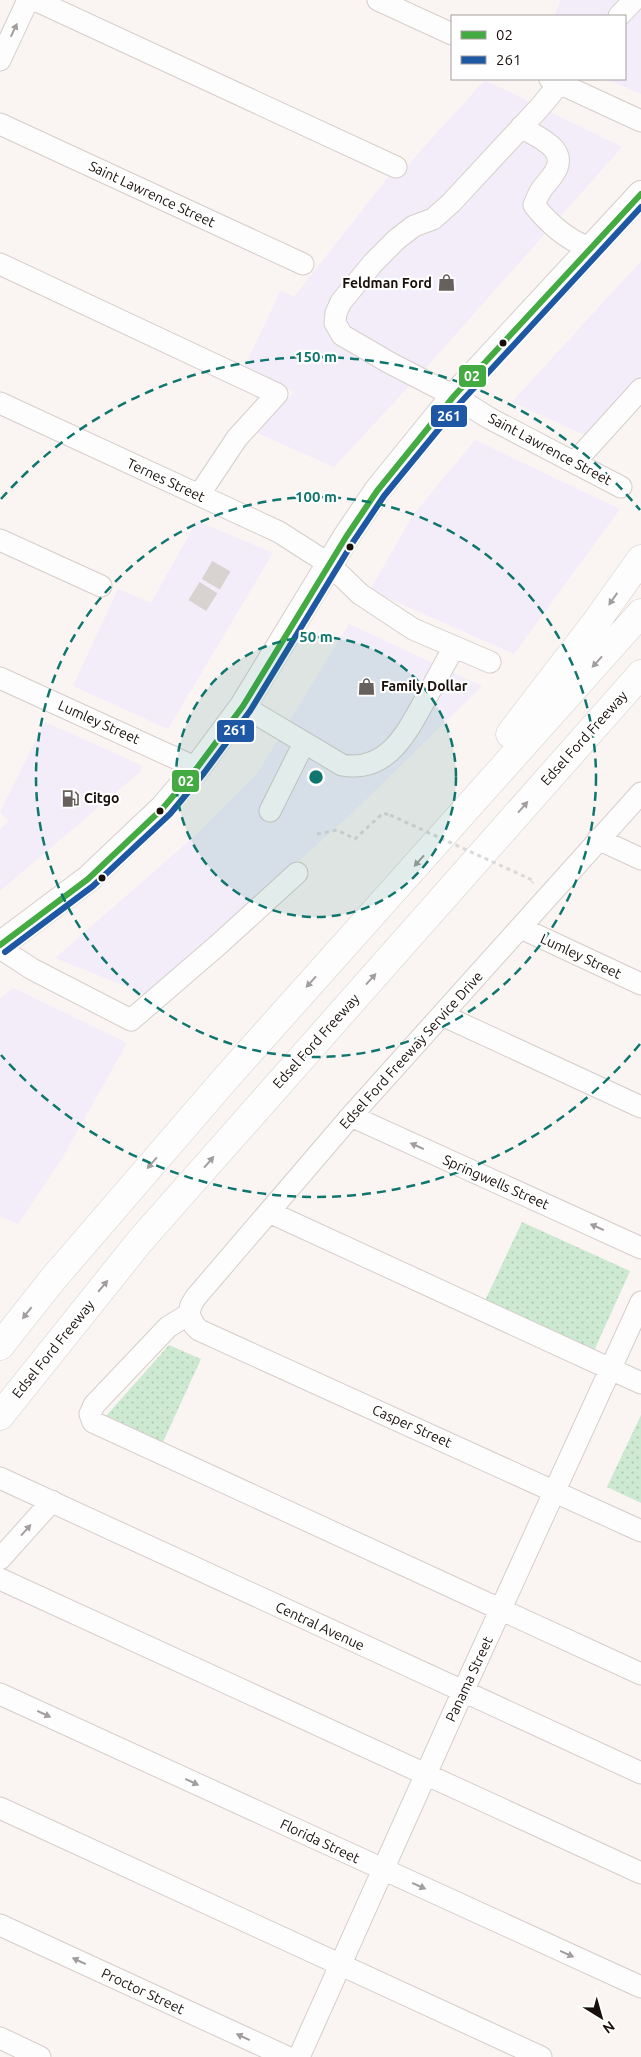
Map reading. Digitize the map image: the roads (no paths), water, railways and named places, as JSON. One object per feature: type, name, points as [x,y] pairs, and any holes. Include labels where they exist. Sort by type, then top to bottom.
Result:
[{"type":"highway","points":[[452,824],[481,770],[596,622],[641,559]]},
{"type":"highway","points":[[0,1346],[110,1212],[641,613]]},
{"type":"highway","name":"Edsel Ford Freeway","points":[[0,1416],[140,1241],[641,674]]},
{"type":"highway","points":[[576,747],[641,704]]},
{"type":"main road","points":[[0,947],[65,898],[163,808],[197,768],[242,706],[328,564],[377,491],[454,396],[641,194]]},
{"type":"street","points":[[0,60],[28,0]]},
{"type":"street","points":[[35,0],[396,167]]},
{"type":"street","points":[[378,0],[451,34]]},
{"type":"street","points":[[620,15],[634,0]]},
{"type":"street","points":[[590,248],[574,242],[557,229],[544,218],[534,205],[540,190],[554,173],[558,162],[557,152],[549,144],[521,127],[541,106],[557,80],[641,121]]},
{"type":"street","name":"Saint Lawrence Street","points":[[0,124],[304,264]]},
{"type":"street","name":"Saint Lawrence Street","points":[[521,127],[451,203],[433,219],[414,226],[397,239],[341,302],[336,313],[336,323],[342,335],[390,363],[454,396],[489,418],[621,486]]},
{"type":"street","points":[[0,264],[277,394],[237,438],[199,494]]},
{"type":"street","points":[[575,462],[641,389]]},
{"type":"street","name":"Ternes Street","points":[[0,403],[279,532],[328,564],[360,594],[405,624],[490,662]]},
{"type":"street","points":[[0,540],[101,586]]},
{"type":"street","points":[[242,706],[342,765],[356,767],[369,765],[384,757],[405,736],[454,647]]},
{"type":"street","name":"Lumley Street","points":[[0,678],[197,768]]},
{"type":"street","points":[[270,811],[304,743]]},
{"type":"street","name":"Edsel Ford Freeway Service Drive","points":[[189,1314],[196,1297],[351,1116],[641,793]]},
{"type":"street","points":[[598,839],[641,859]]},
{"type":"street","points":[[0,947],[32,969],[131,1020],[218,945],[297,873]]},
{"type":"street","name":"Lumley Street","points":[[521,928],[641,984]]},
{"type":"street","points":[[442,1015],[641,1107]]},
{"type":"street","name":"Springwells Street","points":[[351,1116],[641,1248]]},
{"type":"street","points":[[269,1212],[641,1383]]},
{"type":"street","name":"Panama Street","points":[[298,2057],[641,1302]]},
{"type":"street","points":[[189,1314],[168,1327],[94,1405],[90,1414],[93,1422],[641,1674]]},
{"type":"street","name":"Casper Street","points":[[189,1314],[194,1325],[199,1330],[641,1531]]},
{"type":"street","name":"Central Avenue","points":[[0,1478],[641,1773]]},
{"type":"street","points":[[0,1559],[42,1498]]},
{"type":"street","points":[[0,1579],[641,1873]]},
{"type":"street","name":"Florida Street","points":[[0,1694],[641,1987]]},
{"type":"street","points":[[0,1808],[541,2057]]},
{"type":"street","name":"Proctor Street","points":[[0,1925],[287,2057]]},
{"type":"street","points":[[0,2038],[40,2057]]},
{"type":"tunnel","points":[[207,570],[226,581]]},
{"type":"tunnel","points":[[194,591],[213,603]]},
{"type":"place","name":"Feldman Ford","points":[[446,283]]},
{"type":"place","name":"Family Dollar","points":[[367,686]]},
{"type":"place","name":"Citgo","points":[[70,798]]}]
